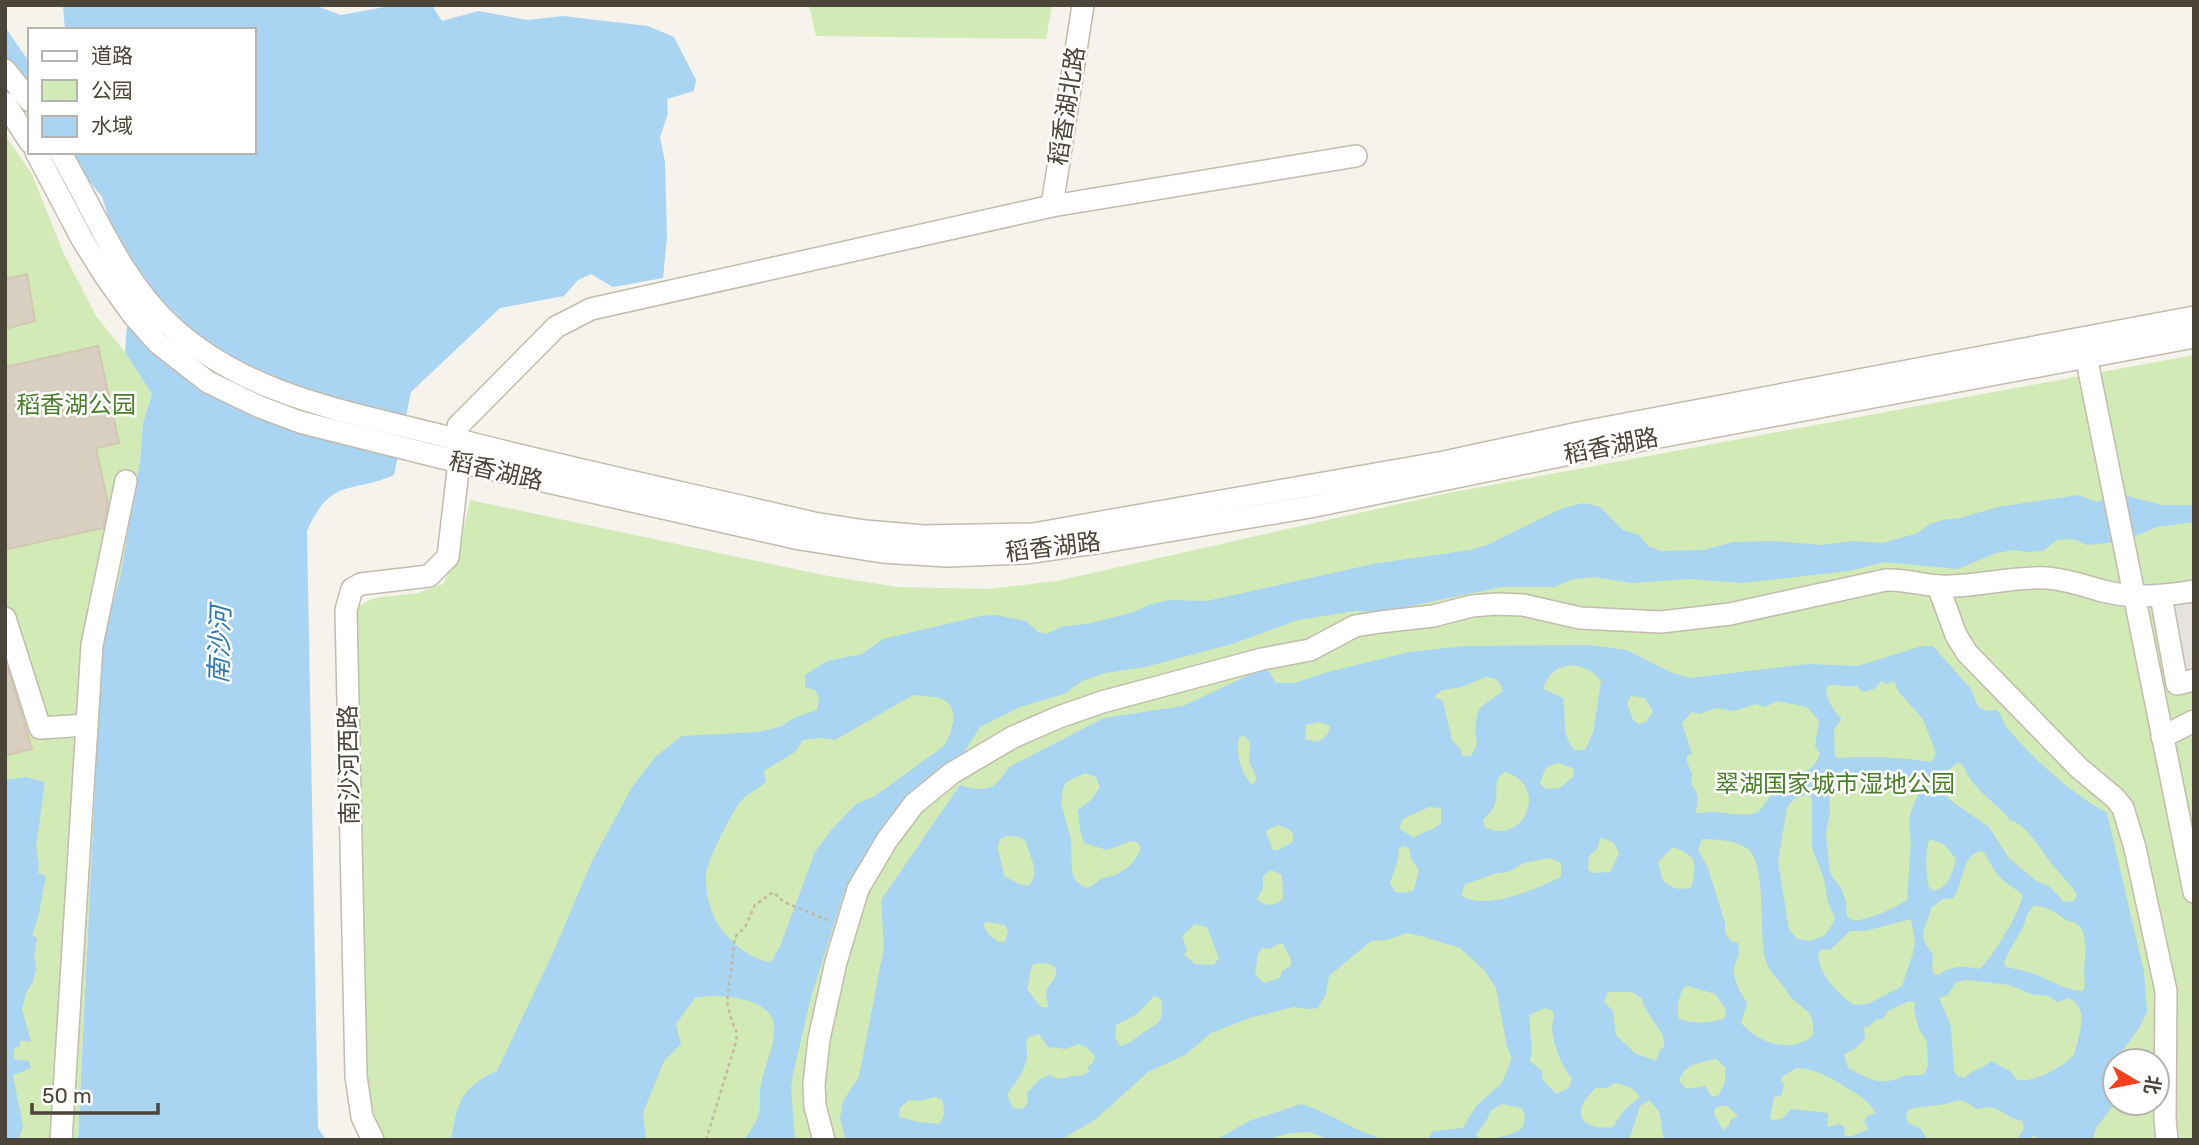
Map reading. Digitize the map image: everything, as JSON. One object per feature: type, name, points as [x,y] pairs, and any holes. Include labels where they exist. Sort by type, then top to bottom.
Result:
[{"type":"street","name":"稻香湖北路","points":[[1052,206],[1083,5]]},
{"type":"street","points":[[5,69],[28,98]]},
{"type":"street","points":[[5,103],[28,139]]},
{"type":"street","name":"稻香湖路","points":[[37,154],[91,233],[170,325],[214,359],[286,395],[458,440],[814,523],[924,536],[1032,534],[1444,462],[1583,432],[2194,317]]},
{"type":"street","name":"稻香湖路","points":[[61,154],[105,276],[133,315],[158,343],[208,382],[260,407],[300,422],[417,452],[841,547],[882,552],[947,555],[1026,553],[1310,507],[1584,451],[2194,337]]},
{"type":"street","points":[[458,440],[458,426],[556,327],[591,309],[1052,206],[1356,156]]},
{"type":"street","points":[[2086,356],[2194,892]]},
{"type":"street","name":"南沙河西路","points":[[373,1140],[362,1117],[356,1076],[346,610],[352,589],[361,584],[429,576],[448,557],[459,462],[458,440]]},
{"type":"street","points":[[61,1140],[92,645],[126,481]]},
{"type":"street","points":[[824,1140],[815,1106],[814,1084],[819,1039],[836,962],[858,889],[887,840],[914,804],[952,773],[1013,737],[1059,716],[1262,659],[1311,650],[1356,626],[1433,616],[1472,606],[1523,605],[1580,618],[1661,622],[1730,614],[1886,580],[1903,579],[1938,586],[2046,578],[2078,582],[2105,591],[2134,596],[2161,596],[2194,590]]},
{"type":"street","points":[[1938,586],[1956,635],[1967,653],[2079,768],[2123,808],[2135,848],[2166,991],[2167,1140]]},
{"type":"street","points":[[2161,596],[2177,684],[2194,680]]},
{"type":"street","points":[[5,618],[40,728],[87,725]]},
{"type":"street","points":[[2162,737],[2194,721]]},
{"type":"path","points":[[706,1140],[736,1042],[737,1033],[727,1002],[734,940],[745,927],[755,905],[774,892],[779,899],[838,925]]},
{"type":"green space","points":[[809,5],[1052,5],[1046,39],[816,36]]},
{"type":"green space","name":"稻香湖公园","points":[[5,135],[32,174],[63,252],[96,316],[125,352],[152,394],[143,423],[140,462],[120,578],[102,640],[78,1140],[5,1140]]},
{"type":"green space","name":"翠湖国家城市湿地公园","points":[[2194,355],[2194,1140],[381,1140],[370,1116],[364,1075],[354,625],[359,606],[374,598],[418,593],[443,584],[457,557],[470,500],[823,575],[897,587],[989,589],[1057,581],[1448,493]]},
{"type":"shaded area","points":[[2194,597],[2194,673],[2181,676],[2168,602]]},
{"type":"water","name":"南沙河","points":[[63,5],[314,5],[341,15],[396,5],[433,7],[442,21],[478,11],[528,20],[563,16],[648,26],[674,37],[696,80],[694,91],[667,99],[668,114],[660,137],[665,162],[667,237],[663,278],[613,287],[591,274],[578,280],[564,296],[500,308],[411,392],[394,475],[333,495],[316,514],[307,531],[318,1128],[326,1140],[78,1140],[102,640],[120,578],[140,462],[143,423],[152,394],[125,352],[130,286],[102,197],[68,154],[256,154],[256,28],[65,28]]},
{"type":"water","points":[[5,27],[28,60],[28,105],[5,79]]},
{"type":"water","points":[[2120,494],[2162,505],[2194,505],[2194,522],[2157,527],[2131,538],[2106,543],[2087,545],[2073,539],[2057,540],[2043,551],[2014,550],[1996,553],[1958,569],[1885,562],[1849,571],[1743,583],[1690,579],[1631,583],[1595,577],[1574,579],[1554,587],[1501,587],[1382,612],[1355,611],[1298,620],[1232,644],[1145,667],[1105,673],[1082,681],[1064,694],[1020,707],[980,727],[966,749],[844,892],[811,997],[793,1074],[791,1088],[795,1140],[744,1140],[758,1115],[760,1087],[772,1047],[774,1026],[771,1016],[764,1008],[742,999],[716,996],[695,998],[676,1024],[681,1044],[664,1061],[643,1113],[646,1140],[451,1140],[463,1098],[475,1084],[497,1071],[553,953],[592,861],[631,789],[655,757],[682,736],[758,732],[780,727],[794,718],[817,710],[819,698],[815,690],[805,687],[805,675],[827,661],[862,654],[883,639],[981,616],[996,615],[1026,621],[1038,632],[1046,634],[1064,626],[1087,624],[1170,600],[1207,601],[1373,564],[1470,550],[1487,545],[1563,508],[1584,503],[1600,507],[1623,530],[1639,535],[1648,546],[1661,551],[1704,550],[1733,542],[1774,541],[1822,545],[1853,541],[1883,543],[1918,533],[1930,524],[1942,520],[1960,518],[1998,507],[2078,495],[2097,502]],"holes":[[[913,695],[942,699],[952,708],[952,728],[944,746],[875,796],[856,804],[833,828],[815,852],[781,944],[771,962],[747,953],[721,929],[710,907],[706,882],[711,858],[737,807],[766,781],[764,771],[795,752],[803,740],[835,740]]]},
{"type":"water","points":[[1589,645],[1627,650],[1670,672],[1691,678],[1808,664],[1858,666],[1922,646],[1933,646],[1971,689],[1978,707],[1988,711],[1997,710],[2007,728],[2042,764],[2079,795],[2107,813],[2144,972],[2147,1012],[2125,1047],[2101,1047],[2101,1117],[2104,1117],[2096,1128],[2093,1140],[2045,1140],[2034,1136],[2017,1140],[2024,1128],[2022,1121],[1994,1108],[1976,1109],[1970,1104],[1958,1101],[1909,1109],[1906,1116],[1908,1123],[1920,1128],[1928,1140],[1664,1140],[1659,1111],[1649,1100],[1640,1106],[1630,1137],[1626,1140],[1428,1140],[1433,1131],[1463,1128],[1476,1106],[1502,1083],[1512,1058],[1507,1047],[1496,988],[1484,970],[1460,948],[1406,933],[1387,940],[1371,941],[1329,976],[1326,994],[1318,1008],[1294,1007],[1250,1018],[1211,1033],[1185,1055],[1148,1072],[1095,1120],[1060,1140],[846,1140],[840,1119],[843,1101],[859,1077],[884,947],[881,900],[960,785],[977,789],[989,788],[999,781],[1009,767],[1104,718],[1183,706],[1266,667],[1276,683],[1294,683],[1410,652],[1464,646]],"holes":[[[1574,665],[1589,670],[1601,681],[1593,733],[1585,750],[1575,750],[1567,738],[1563,698],[1543,689],[1554,671]],[[1485,677],[1497,680],[1500,685],[1503,691],[1481,707],[1477,714],[1477,744],[1471,756],[1462,756],[1461,750],[1452,740],[1443,701],[1434,697],[1442,690],[1462,687]],[[1882,681],[1886,684],[1894,681],[1898,691],[1923,719],[1936,753],[1931,762],[1835,756],[1834,729],[1841,718],[1828,699],[1827,686],[1857,686],[1862,692],[1874,689]],[[1631,696],[1645,698],[1653,712],[1646,722],[1639,724],[1633,720],[1627,703]],[[1777,701],[1807,707],[1819,721],[1815,746],[1820,753],[1817,761],[1809,769],[1783,780],[1756,813],[1696,813],[1697,794],[1691,784],[1692,774],[1687,762],[1687,756],[1692,754],[1682,723],[1692,712],[1700,714],[1716,708],[1734,711],[1756,704],[1765,707]],[[1320,722],[1330,726],[1328,734],[1318,742],[1305,739],[1306,725]],[[1243,735],[1250,741],[1249,762],[1257,778],[1253,785],[1242,769],[1238,751],[1239,738]],[[1958,762],[1980,790],[2010,820],[2023,827],[2035,841],[2075,891],[2077,895],[2074,901],[2064,902],[2050,887],[2035,880],[2009,858],[1989,827],[1947,797],[1940,783],[1942,776]],[[1558,763],[1573,768],[1574,776],[1560,788],[1546,789],[1540,784],[1550,766]],[[1506,772],[1520,780],[1527,790],[1529,802],[1520,823],[1510,829],[1498,831],[1485,827],[1483,820],[1495,805],[1497,780]],[[1085,773],[1096,777],[1100,787],[1092,799],[1078,810],[1084,843],[1107,850],[1131,841],[1137,842],[1141,847],[1137,857],[1127,868],[1086,888],[1077,882],[1072,873],[1071,839],[1061,803],[1063,789],[1066,782]],[[1900,775],[1914,780],[1918,795],[1909,820],[1911,841],[1907,900],[1882,913],[1855,921],[1847,917],[1846,901],[1841,888],[1831,875],[1826,834],[1830,812],[1829,790],[1840,783]],[[1806,794],[1812,798],[1812,848],[1835,918],[1824,936],[1810,941],[1797,939],[1789,929],[1778,861],[1787,807],[1794,799]],[[1429,807],[1441,808],[1441,823],[1414,838],[1399,828],[1403,819]],[[1278,825],[1289,829],[1293,834],[1293,842],[1273,850],[1266,833]],[[1007,836],[1020,837],[1026,841],[1033,863],[1033,880],[1029,885],[1021,885],[1004,876],[998,848],[1000,839]],[[1601,837],[1614,843],[1619,853],[1610,872],[1592,873],[1588,869],[1589,856],[1597,849]],[[1702,839],[1738,844],[1749,850],[1755,859],[1766,961],[1790,996],[1810,1014],[1813,1035],[1805,1041],[1776,1044],[1756,1036],[1741,1023],[1747,1003],[1734,975],[1739,948],[1738,943],[1731,941],[1725,933],[1725,923],[1708,868],[1698,850]],[[1929,839],[1944,844],[1956,859],[1947,883],[1934,891],[1929,888]],[[1402,846],[1409,848],[1411,859],[1419,870],[1414,890],[1395,892],[1390,883],[1399,849]],[[1673,847],[1692,858],[1692,887],[1677,889],[1663,881],[1658,862]],[[1982,851],[1999,876],[2023,895],[2021,902],[1998,946],[1979,969],[1958,967],[1939,975],[1934,974],[1933,954],[1924,941],[1923,932],[1931,908],[1943,899],[1953,898],[1957,892],[1966,863],[1975,853]],[[1550,858],[1561,863],[1561,877],[1512,897],[1485,901],[1461,896],[1465,884],[1508,872],[1524,863]],[[1271,870],[1282,875],[1283,898],[1280,901],[1266,905],[1257,899],[1263,889],[1263,876]],[[2034,906],[2039,906],[2076,923],[2081,928],[2085,942],[2083,991],[2069,989],[2029,972],[2006,967],[2004,962]],[[1911,919],[1915,942],[1902,986],[1868,1004],[1854,1005],[1835,988],[1821,966],[1819,951],[1830,950],[1850,931],[1865,931]],[[987,922],[1005,925],[1008,931],[1005,942],[991,937],[983,924]],[[1195,924],[1207,927],[1219,958],[1214,965],[1195,964],[1184,955],[1187,950],[1182,936]],[[1283,944],[1291,959],[1291,966],[1282,971],[1280,978],[1264,983],[1255,974],[1258,954],[1262,948],[1270,949]],[[1041,963],[1056,968],[1055,977],[1046,991],[1048,1007],[1041,1007],[1027,989],[1032,965]],[[1968,980],[2010,985],[2031,994],[2048,996],[2058,1002],[2069,998],[2076,1003],[2081,1016],[2074,1055],[2047,1074],[2031,1079],[2017,1080],[2010,1071],[1991,1061],[1965,1078],[1957,1076],[1954,1071],[1951,1026],[1939,998],[1948,995],[1956,982]],[[1688,986],[1715,994],[1726,1009],[1725,1018],[1702,1023],[1679,1019],[1679,999],[1683,988]],[[1608,992],[1632,992],[1642,999],[1662,1034],[1664,1047],[1656,1061],[1635,1053],[1616,1035],[1613,1011],[1604,1002]],[[1154,996],[1161,999],[1162,1014],[1158,1022],[1126,1044],[1120,1046],[1115,1037],[1116,1025],[1137,1014]],[[1909,1001],[1915,1003],[1919,1029],[1927,1042],[1928,1066],[1925,1074],[1880,1081],[1848,1068],[1844,1054],[1855,1049],[1865,1039],[1864,1027],[1877,1019],[1883,1019],[1888,1011]],[[1545,1008],[1553,1011],[1554,1040],[1562,1062],[1572,1078],[1569,1088],[1556,1094],[1542,1079],[1543,1072],[1530,1061],[1532,1050],[1529,1015]],[[1039,1034],[1048,1047],[1066,1049],[1078,1044],[1086,1047],[1095,1056],[1094,1061],[1087,1068],[1090,1071],[1082,1076],[1058,1079],[1050,1075],[1040,1079],[1027,1093],[1028,1103],[1022,1109],[1013,1108],[1007,1094],[1025,1065],[1028,1037]],[[1716,1059],[1725,1067],[1725,1082],[1719,1095],[1712,1097],[1705,1086],[1687,1089],[1679,1081],[1689,1067]],[[1796,1068],[1812,1070],[1866,1100],[1876,1113],[1867,1116],[1864,1122],[1869,1129],[1850,1137],[1844,1135],[1845,1128],[1840,1124],[1827,1127],[1828,1113],[1791,1109],[1782,1119],[1772,1120],[1770,1117],[1774,1097],[1781,1096],[1784,1085],[1782,1077]],[[1614,1083],[1629,1087],[1640,1097],[1624,1110],[1613,1127],[1592,1126],[1586,1122],[1582,1118],[1583,1104],[1596,1088],[1607,1088]],[[934,1097],[942,1099],[944,1115],[939,1124],[899,1117],[900,1108],[909,1100],[921,1101]],[[1502,1104],[1522,1108],[1525,1116],[1523,1127],[1508,1135],[1479,1138],[1476,1136],[1490,1111]],[[1726,1105],[1738,1116],[1731,1119],[1729,1126],[1723,1130],[1714,1114],[1715,1108]]]},
{"type":"water","points":[[26,777],[45,782],[36,847],[38,873],[46,876],[32,935],[37,938],[34,956],[36,968],[22,1009],[31,1042],[21,1040],[19,1047],[15,1047],[13,1059],[29,1061],[31,1068],[13,1075],[23,1127],[18,1140],[5,1140],[5,780]]},
{"type":"water","points":[[1301,1104],[1387,1140],[1330,1140],[1310,1132],[1291,1133],[1263,1140],[1216,1140],[1249,1121]]},
{"type":"building","points":[[27,274],[35,321],[5,329],[5,279]]},
{"type":"building","points":[[98,346],[119,443],[96,448],[108,503],[103,528],[8,549],[5,535],[5,367]]},
{"type":"building","points":[[8,669],[32,749],[5,756],[5,670]]}]
